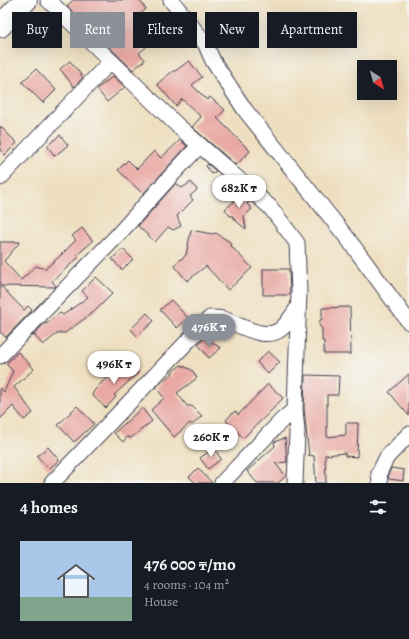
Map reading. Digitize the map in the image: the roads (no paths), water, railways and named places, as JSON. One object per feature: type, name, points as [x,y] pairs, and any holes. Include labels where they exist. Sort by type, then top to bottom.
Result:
[{"type":"main road","points":[[0,26],[26,0]]},
{"type":"street","points":[[48,0],[178,126],[270,207],[297,243],[299,292],[295,409],[297,432],[295,483]]},
{"type":"street","points":[[171,0],[205,44],[213,61],[245,110],[348,239],[409,322]]},
{"type":"street","points":[[0,178],[111,61]]},
{"type":"street","points":[[0,356],[116,237],[200,145]]},
{"type":"street","points":[[52,483],[210,318],[222,319],[240,327],[266,334],[279,331],[288,322],[298,307]]},
{"type":"street","points":[[222,483],[283,419],[295,409]]},
{"type":"street","points":[[380,483],[378,473],[387,457],[409,434]]}]
